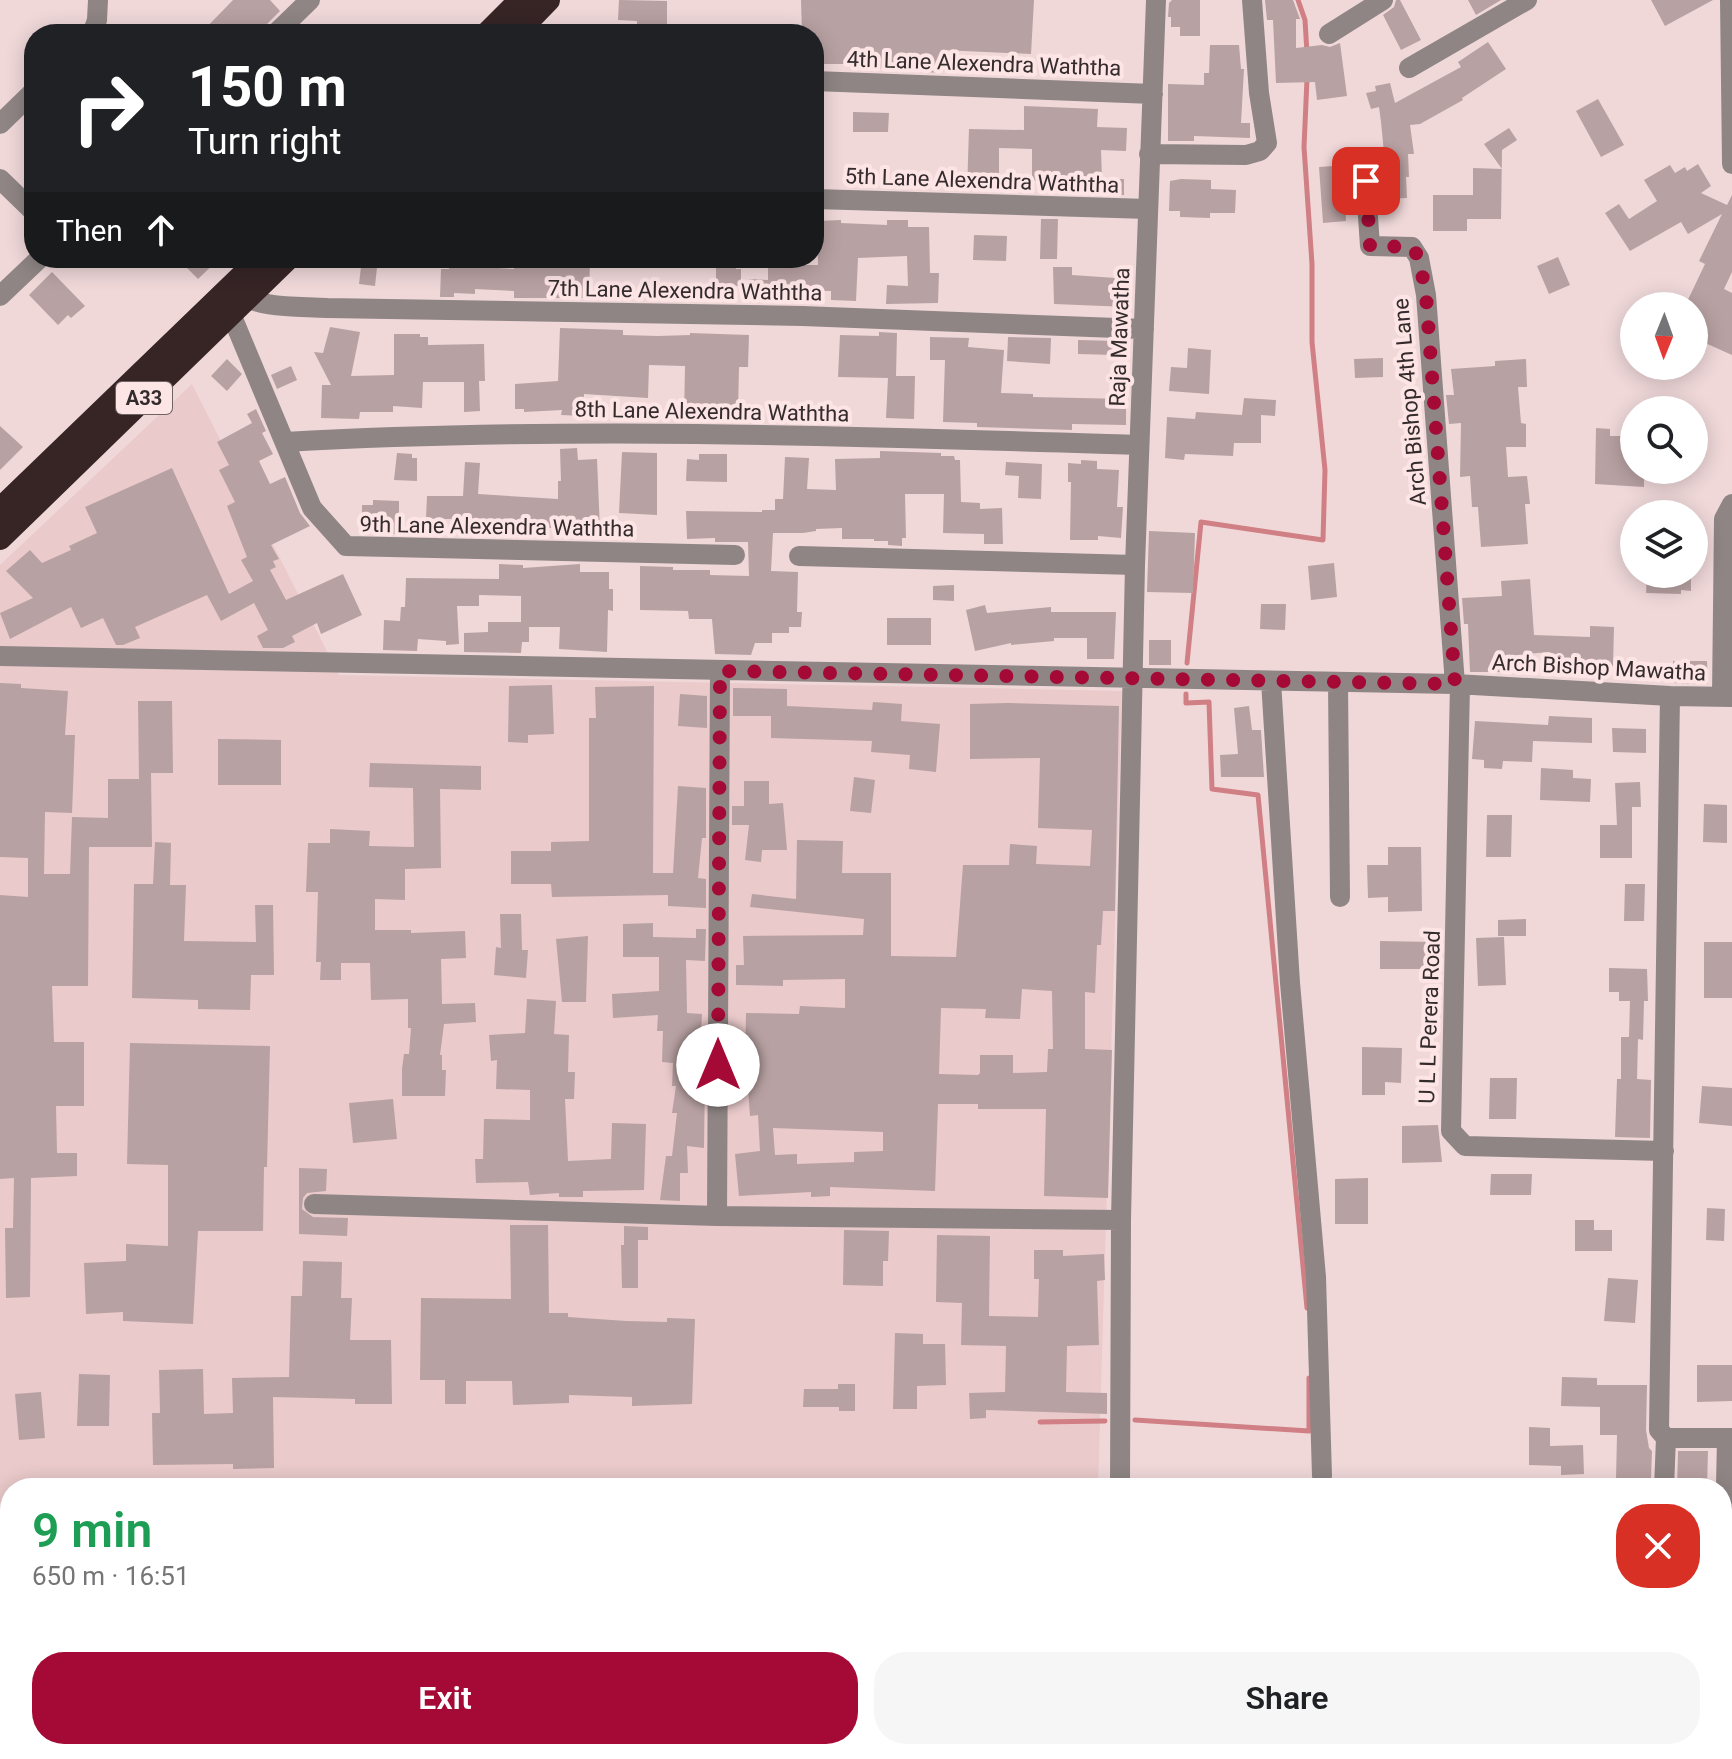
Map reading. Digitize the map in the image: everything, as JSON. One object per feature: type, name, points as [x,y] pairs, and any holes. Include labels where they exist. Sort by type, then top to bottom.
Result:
[{"type":"highway","points":[[497,24],[521,0]]},
{"type":"highway","points":[[525,24],[548,0]]},
{"type":"highway","name":"A33","points":[[0,538],[232,300],[254,268]]},
{"type":"highway","name":"A33","points":[[0,510],[232,300],[275,268]]},
{"type":"street","points":[[96,24],[98,0]]},
{"type":"street","points":[[285,24],[310,0]]},
{"type":"street","name":"Raja Mawatha","points":[[1120,1478],[1121,1220],[1135,565],[1156,0]]},
{"type":"street","points":[[1149,154],[1246,155],[1260,151],[1267,143],[1259,93],[1252,0]]},
{"type":"street","points":[[1329,34],[1383,0]]},
{"type":"street","points":[[1409,68],[1527,0]]},
{"type":"street","points":[[1730,0],[1732,164]]},
{"type":"street","name":"4th Lane Alexendra Waththa","points":[[824,81],[1153,94]]},
{"type":"street","points":[[0,124],[24,101]]},
{"type":"street","name":"Arch Bishop 4th Lane","points":[[1364,159],[1370,246],[1412,247],[1419,258],[1426,295],[1458,684]]},
{"type":"street","points":[[0,179],[24,202]]},
{"type":"street","name":"5th Lane Alexendra Waththa","points":[[824,199],[1148,209]]},
{"type":"street","points":[[0,296],[29,268]]},
{"type":"street","name":"7th Lane Alexendra Waththa","points":[[232,300],[327,308],[802,316],[1144,329]]},
{"type":"street","name":"9th Lane Alexendra Waththa","points":[[232,300],[312,508],[346,546],[735,555]]},
{"type":"street","name":"8th Lane Alexendra Waththa","points":[[285,442],[370,437],[594,433],[817,435],[1138,445]]},
{"type":"street","points":[[1727,696],[1724,519],[1732,504]]},
{"type":"street","points":[[799,556],[1135,565]]},
{"type":"street","name":"Arch Bishop Mawatha","points":[[0,656],[1458,684],[1670,696],[1727,696]]},
{"type":"street","points":[[717,1216],[720,671]]},
{"type":"street","points":[[1271,681],[1290,983],[1316,1277],[1322,1476]]},
{"type":"street","points":[[1338,682],[1340,897]]},
{"type":"street","name":"U L L Perera Road","points":[[1458,684],[1451,1131],[1465,1146],[1664,1151]]},
{"type":"street","points":[[1664,1478],[1666,1438],[1659,1430],[1670,696]]},
{"type":"street","points":[[314,1204],[717,1216],[1121,1220]]},
{"type":"street","points":[[1666,1438],[1730,1438],[1728,1478]]},
{"type":"shaded area","points":[[192,384],[339,675],[1122,691],[1098,1478],[0,1478],[0,565]]},
{"type":"building","points":[[233,0],[270,0],[280,11],[267,24],[210,24]]},
{"type":"building","points":[[619,0],[667,1],[667,24],[637,24],[637,21],[618,20]]},
{"type":"building","points":[[801,0],[1034,0],[1031,54],[942,50],[940,73],[875,68],[875,64],[824,64],[824,24],[802,24]]},
{"type":"building","points":[[1172,0],[1200,0],[1200,36],[1180,36],[1180,27],[1171,27],[1171,17],[1168,17]]},
{"type":"building","points":[[1265,0],[1293,0],[1300,19],[1296,19],[1296,48],[1330,47],[1340,43],[1347,96],[1317,100],[1315,82],[1276,83],[1273,20],[1267,20]]},
{"type":"building","points":[[1396,0],[1400,0],[1421,40],[1401,50],[1383,15],[1394,7]]},
{"type":"building","points":[[1468,0],[1501,0],[1476,15]]},
{"type":"building","points":[[1651,0],[1713,0],[1665,26]]},
{"type":"building","points":[[1488,42],[1506,69],[1463,100],[1420,124],[1410,125],[1414,154],[1408,154],[1407,198],[1380,199],[1377,163],[1385,163],[1381,122],[1379,107],[1371,109],[1366,93],[1376,91],[1375,86],[1390,83],[1395,103],[1461,67],[1458,62]]},
{"type":"building","points":[[1210,45],[1239,45],[1241,69],[1244,69],[1241,123],[1250,123],[1250,138],[1194,136],[1194,141],[1168,141],[1168,84],[1204,85],[1204,73],[1209,73]]},
{"type":"building","points":[[1598,99],[1624,145],[1601,157],[1576,111]]},
{"type":"building","points":[[1024,106],[1098,109],[1097,127],[1127,128],[1126,151],[1101,150],[1102,179],[1124,179],[1124,195],[1081,194],[1081,181],[1032,181],[1032,149],[999,148],[999,191],[967,191],[969,129],[1024,130]]},
{"type":"building","points":[[853,112],[889,113],[888,132],[853,132]]},
{"type":"building","points":[[1509,128],[1517,140],[1502,150],[1502,169],[1484,144]]},
{"type":"building","points":[[1351,161],[1354,200],[1345,201],[1346,221],[1323,223],[1319,167]]},
{"type":"building","points":[[1698,164],[1711,186],[1701,193],[1727,205],[1732,195],[1732,272],[1724,289],[1732,293],[1732,355],[1708,344],[1708,292],[1692,292],[1705,264],[1699,261],[1722,214],[1688,234],[1681,222],[1630,251],[1605,213],[1619,204],[1629,219],[1657,201],[1644,180],[1670,165],[1675,173],[1685,167],[1687,171]]},
{"type":"building","points":[[1473,168],[1502,169],[1501,219],[1467,219],[1467,231],[1433,231],[1433,195],[1473,195]]},
{"type":"building","points":[[1211,180],[1211,189],[1236,190],[1235,213],[1210,213],[1210,218],[1180,217],[1180,211],[1169,211],[1170,181]]},
{"type":"building","points":[[1041,219],[1058,219],[1057,259],[1040,259]]},
{"type":"building","points":[[887,220],[908,220],[908,227],[929,227],[930,273],[939,273],[938,303],[886,304],[887,285],[908,286],[907,256],[858,258],[856,301],[831,300],[831,291],[796,291],[795,303],[748,299],[749,279],[768,280],[768,268],[824,268],[824,221],[887,225]]},
{"type":"building","points":[[974,235],[1007,236],[1006,261],[973,260]]},
{"type":"building","points":[[1558,257],[1570,285],[1549,294],[1537,266]]},
{"type":"building","points":[[1053,267],[1072,267],[1072,275],[1130,279],[1128,307],[1054,304]]},
{"type":"building","points":[[187,268],[210,268],[198,279]]},
{"type":"building","points":[[361,268],[377,268],[375,286],[359,284]]},
{"type":"building","points":[[590,268],[589,298],[514,298],[514,291],[475,289],[475,294],[454,293],[454,297],[440,297],[441,269]]},
{"type":"building","points":[[716,268],[741,269],[741,286],[719,285]]},
{"type":"building","points":[[52,272],[85,306],[71,318],[68,315],[58,325],[29,295]]},
{"type":"building","points":[[330,327],[360,332],[351,376],[394,375],[394,334],[420,334],[420,337],[428,337],[428,345],[484,344],[485,381],[479,381],[480,411],[464,412],[464,382],[423,382],[422,408],[393,406],[393,412],[360,412],[359,419],[321,418],[322,385],[331,385],[314,352],[323,353]]},
{"type":"building","points":[[560,328],[623,330],[623,335],[749,335],[748,367],[739,367],[738,411],[707,410],[706,418],[684,417],[685,366],[649,365],[648,398],[584,394],[583,416],[561,415],[562,410],[524,412],[524,409],[515,409],[515,384],[558,381]]},
{"type":"building","points":[[879,332],[897,333],[896,376],[915,376],[914,419],[886,418],[888,378],[838,377],[840,335],[879,336]]},
{"type":"building","points":[[930,337],[969,338],[968,347],[1004,350],[1001,393],[1033,394],[1033,397],[1126,399],[1126,425],[1072,424],[1072,430],[977,427],[977,423],[943,422],[945,360],[930,360]]},
{"type":"building","points":[[1008,337],[1051,338],[1050,364],[1007,361]]},
{"type":"building","points":[[1078,340],[1116,341],[1115,355],[1078,354]]},
{"type":"building","points":[[1188,348],[1211,350],[1209,394],[1169,391],[1171,367],[1187,368]]},
{"type":"building","points":[[1383,358],[1383,377],[1355,378],[1354,359]]},
{"type":"building","points":[[227,359],[242,374],[227,391],[211,376]]},
{"type":"building","points":[[1526,359],[1527,387],[1518,387],[1521,423],[1526,424],[1526,447],[1506,447],[1508,477],[1527,476],[1530,504],[1525,504],[1528,544],[1481,547],[1478,507],[1472,507],[1470,476],[1460,477],[1461,423],[1449,424],[1446,395],[1454,395],[1451,369],[1495,366],[1495,361]]},
{"type":"building","points":[[291,366],[297,380],[277,389],[271,375]]},
{"type":"building","points":[[1244,398],[1276,400],[1275,416],[1261,415],[1261,443],[1234,443],[1233,456],[1185,454],[1184,460],[1165,458],[1167,417],[1195,419],[1196,412],[1242,415]]},
{"type":"building","points":[[256,409],[266,431],[262,433],[273,454],[259,461],[270,484],[285,477],[300,513],[310,526],[271,545],[279,559],[273,561],[276,567],[270,570],[286,600],[343,574],[362,615],[321,634],[317,623],[292,636],[295,642],[283,648],[263,648],[257,636],[268,630],[254,603],[221,621],[207,595],[135,627],[140,638],[123,645],[116,645],[103,618],[81,628],[71,607],[10,639],[0,613],[33,598],[6,571],[30,550],[42,563],[71,550],[69,546],[97,533],[85,507],[172,468],[229,594],[253,581],[241,560],[247,557],[227,506],[235,502],[219,470],[229,465],[217,442],[252,423],[247,414]]},
{"type":"building","points":[[0,426],[23,447],[0,470]]},
{"type":"building","points":[[1596,428],[1610,429],[1610,436],[1620,436],[1620,484],[1644,484],[1644,487],[1595,484]]},
{"type":"building","points":[[577,448],[578,460],[597,459],[600,530],[593,530],[594,539],[575,538],[575,528],[531,532],[531,528],[488,525],[487,534],[472,534],[472,530],[451,530],[451,519],[426,519],[427,496],[463,496],[465,462],[480,463],[478,494],[558,499],[560,449]]},
{"type":"building","points":[[880,451],[941,453],[941,456],[954,456],[955,460],[960,460],[961,502],[980,503],[980,509],[1002,508],[1003,544],[984,544],[984,534],[943,533],[944,494],[905,494],[906,538],[902,538],[902,546],[888,545],[888,541],[874,539],[842,539],[842,528],[773,533],[771,571],[798,572],[797,612],[802,612],[801,627],[789,627],[789,633],[772,633],[772,643],[755,643],[751,655],[715,654],[712,619],[689,619],[688,611],[640,610],[640,566],[710,570],[710,575],[749,576],[748,542],[687,539],[686,511],[775,510],[775,499],[783,499],[785,457],[809,458],[807,489],[836,490],[835,459],[880,458]]},
{"type":"building","points":[[622,452],[657,453],[657,515],[619,513]]},
{"type":"building","points":[[397,453],[412,454],[412,458],[417,458],[417,481],[394,480]]},
{"type":"building","points":[[699,454],[727,454],[727,482],[686,481],[687,459],[699,460]]},
{"type":"building","points":[[1081,460],[1097,461],[1097,469],[1119,470],[1117,507],[1123,507],[1121,538],[1098,536],[1098,540],[1070,540],[1071,482],[1068,482],[1068,463],[1081,464]]},
{"type":"building","points":[[1006,462],[1042,464],[1041,499],[1018,498],[1019,476],[1005,475]]},
{"type":"building","points":[[373,500],[399,501],[399,534],[373,534],[373,529],[362,529],[362,505],[373,505]]},
{"type":"building","points":[[1149,531],[1195,533],[1193,593],[1147,592]]},
{"type":"building","points":[[1334,563],[1337,597],[1311,600],[1308,566]]},
{"type":"building","points":[[499,564],[523,565],[523,568],[580,564],[580,572],[609,572],[613,611],[608,610],[607,652],[559,649],[560,627],[529,627],[529,642],[522,642],[521,653],[464,652],[464,633],[488,632],[488,622],[521,622],[521,596],[479,595],[479,606],[457,606],[459,644],[446,645],[446,641],[418,639],[417,651],[383,650],[384,620],[400,621],[401,607],[405,607],[406,578],[499,579]]},
{"type":"building","points":[[1530,579],[1534,635],[1590,637],[1590,626],[1614,627],[1613,666],[1593,666],[1593,670],[1576,670],[1576,673],[1550,673],[1550,652],[1505,656],[1506,672],[1470,672],[1468,624],[1464,624],[1462,598],[1502,596],[1501,581]]},
{"type":"building","points":[[954,585],[954,601],[933,600],[933,586]]},
{"type":"building","points":[[1646,588],[1691,588],[1691,591],[1681,590],[1681,594],[1646,593]]},
{"type":"building","points":[[1261,604],[1286,604],[1285,630],[1260,629]]},
{"type":"building","points":[[985,605],[987,613],[1051,607],[1051,612],[1116,612],[1114,659],[1087,659],[1087,638],[1054,638],[1054,641],[1011,643],[975,651],[966,610]]},
{"type":"building","points":[[887,618],[931,618],[931,645],[887,645]]},
{"type":"building","points":[[1149,640],[1171,640],[1171,665],[1149,665]]},
{"type":"building","points":[[1673,661],[1707,661],[1708,684],[1674,683]]},
{"type":"building","points":[[0,683],[21,684],[21,688],[68,691],[65,735],[75,735],[72,813],[45,812],[44,874],[70,874],[72,817],[108,818],[108,779],[139,779],[138,701],[172,701],[173,773],[151,773],[152,847],[89,847],[88,986],[52,986],[54,1042],[84,1042],[84,1106],[56,1106],[57,1153],[77,1153],[77,1176],[31,1178],[30,1297],[6,1298],[5,1228],[13,1228],[14,1178],[0,1179],[0,895],[28,897],[28,858],[0,857]]},
{"type":"building","points":[[552,685],[554,734],[528,735],[528,743],[508,742],[509,686]]},
{"type":"building","points":[[654,686],[653,873],[673,873],[678,786],[706,788],[706,838],[702,838],[698,878],[706,879],[706,908],[668,906],[668,895],[552,897],[551,884],[511,884],[511,851],[551,851],[551,842],[589,841],[589,718],[596,718],[595,687]]},
{"type":"building","points":[[733,688],[787,689],[787,706],[872,710],[873,702],[902,704],[901,721],[940,724],[936,772],[909,769],[910,755],[871,752],[872,741],[771,738],[771,716],[733,716]]},
{"type":"building","points":[[680,694],[707,696],[707,728],[678,726]]},
{"type":"building","points":[[970,704],[1119,706],[1115,911],[1103,911],[1101,945],[1097,945],[1095,993],[1085,992],[1085,1049],[1112,1050],[1108,1198],[1044,1196],[1046,1109],[978,1109],[978,1104],[938,1104],[935,1191],[830,1187],[830,1196],[811,1197],[811,1192],[739,1196],[735,1154],[760,1151],[758,1115],[750,1116],[748,1089],[740,1090],[738,1067],[745,1066],[746,1013],[799,1014],[800,1006],[845,1008],[845,979],[783,980],[783,986],[736,985],[736,965],[744,965],[743,936],[863,935],[864,919],[750,907],[752,894],[796,899],[797,840],[843,841],[842,873],[891,873],[891,956],[956,957],[963,865],[1009,865],[1010,844],[1037,846],[1036,864],[1090,866],[1092,830],[1038,828],[1040,758],[970,759]],"holes":[[[1022,989],[1052,991],[1053,1049],[1048,1049],[1047,1072],[1013,1073],[1013,1055],[980,1055],[978,1075],[939,1074],[941,1008],[986,1009],[985,1018],[1020,1019]],[[773,1128],[883,1132],[883,1151],[854,1152],[854,1162],[797,1164],[797,1154],[775,1155]]]},
{"type":"building","points":[[1249,706],[1252,730],[1261,730],[1264,777],[1221,777],[1220,755],[1238,754],[1234,708]]},
{"type":"building","points":[[1549,716],[1592,718],[1592,743],[1533,741],[1532,762],[1503,761],[1502,769],[1484,768],[1484,760],[1472,759],[1475,721],[1548,725]]},
{"type":"building","points":[[1612,728],[1646,729],[1646,753],[1613,752]]},
{"type":"building","points":[[218,739],[281,740],[281,785],[218,785]]},
{"type":"building","points":[[370,763],[481,766],[481,790],[440,789],[441,868],[405,869],[405,900],[375,899],[375,930],[411,930],[411,933],[465,931],[466,958],[441,959],[442,1004],[475,1003],[476,1022],[444,1024],[440,1055],[442,1070],[446,1070],[445,1096],[402,1096],[402,1069],[404,1054],[409,1054],[411,1028],[408,1028],[408,999],[371,1000],[370,963],[341,963],[341,980],[320,980],[321,962],[316,962],[318,892],[306,892],[308,843],[330,843],[330,829],[370,831],[369,846],[414,847],[413,788],[369,787]]},
{"type":"building","points":[[1541,768],[1573,770],[1573,778],[1591,779],[1590,802],[1540,800]]},
{"type":"building","points":[[854,777],[875,780],[871,813],[850,811]]},
{"type":"building","points":[[744,781],[769,781],[769,804],[783,803],[787,850],[762,850],[761,862],[745,860],[749,825],[732,825],[732,806],[744,806]]},
{"type":"building","points":[[1640,782],[1641,807],[1632,807],[1632,858],[1600,858],[1600,825],[1617,825],[1615,783]]},
{"type":"building","points":[[1704,804],[1727,805],[1727,843],[1703,842]]},
{"type":"building","points":[[1487,815],[1512,815],[1511,857],[1486,857]]},
{"type":"building","points":[[155,842],[171,843],[170,885],[186,885],[184,941],[256,942],[255,905],[273,905],[274,975],[251,975],[250,1010],[198,1009],[198,1000],[132,998],[134,884],[153,884]]},
{"type":"building","points":[[1388,847],[1421,847],[1422,911],[1388,912],[1388,897],[1368,898],[1367,865],[1388,865]]},
{"type":"building","points":[[1625,884],[1645,884],[1644,921],[1624,921]]},
{"type":"building","points":[[500,914],[521,914],[522,950],[528,950],[526,978],[494,975],[496,947],[501,948]]},
{"type":"building","points":[[1526,919],[1526,936],[1498,936],[1498,920]]},
{"type":"building","points":[[653,923],[653,937],[696,938],[696,929],[706,929],[705,961],[686,960],[687,1013],[702,1014],[699,1073],[705,1073],[704,1148],[687,1146],[688,1173],[680,1173],[680,1201],[660,1200],[666,1156],[672,1156],[677,1113],[672,1113],[676,1086],[672,1086],[673,1063],[662,1062],[663,1031],[657,1031],[658,1015],[613,1018],[612,994],[659,991],[659,957],[623,957],[623,924]]},
{"type":"building","points":[[588,936],[586,1002],[562,1002],[556,939]]},
{"type":"building","points":[[1504,937],[1506,985],[1478,986],[1476,938]]},
{"type":"building","points":[[1380,941],[1434,942],[1434,969],[1380,969]]},
{"type":"building","points":[[1704,942],[1732,942],[1732,998],[1704,998]]},
{"type":"building","points":[[1609,968],[1647,969],[1648,1001],[1644,1001],[1643,1040],[1638,1039],[1637,1079],[1651,1080],[1650,1138],[1615,1137],[1617,1079],[1621,1079],[1621,1037],[1629,1037],[1630,1001],[1619,1001],[1619,992],[1609,992]]},
{"type":"building","points":[[527,999],[556,1001],[554,1034],[569,1035],[568,1072],[575,1072],[574,1099],[565,1099],[568,1161],[611,1159],[612,1123],[646,1124],[644,1190],[583,1191],[583,1197],[559,1197],[559,1193],[530,1195],[528,1182],[476,1183],[475,1159],[483,1159],[484,1119],[530,1120],[530,1090],[496,1089],[497,1060],[491,1061],[489,1035],[525,1033]]},
{"type":"building","points":[[130,1043],[270,1046],[263,1231],[198,1231],[193,1324],[123,1321],[123,1312],[86,1314],[84,1263],[126,1261],[126,1244],[168,1246],[168,1165],[127,1164]]},
{"type":"building","points":[[1362,1047],[1402,1048],[1401,1083],[1385,1082],[1385,1095],[1362,1095]]},
{"type":"building","points":[[1490,1078],[1517,1078],[1516,1119],[1489,1119]]},
{"type":"building","points":[[1702,1086],[1732,1088],[1732,1126],[1699,1123]]},
{"type":"building","points":[[393,1099],[397,1139],[353,1143],[349,1103]]},
{"type":"building","points":[[1438,1125],[1442,1162],[1402,1163],[1402,1126]]},
{"type":"building","points":[[299,1168],[327,1169],[326,1191],[307,1193],[302,1209],[313,1217],[348,1218],[347,1236],[299,1234]]},
{"type":"building","points":[[1491,1174],[1532,1174],[1531,1195],[1490,1195]]},
{"type":"building","points":[[1368,1178],[1368,1224],[1335,1224],[1335,1179]]},
{"type":"building","points":[[1707,1208],[1725,1209],[1724,1241],[1706,1240]]},
{"type":"building","points":[[1575,1220],[1594,1220],[1594,1230],[1612,1230],[1612,1251],[1575,1251]]},
{"type":"building","points":[[510,1225],[548,1225],[549,1313],[626,1321],[695,1319],[692,1404],[632,1406],[632,1397],[569,1395],[569,1403],[513,1405],[512,1381],[466,1381],[466,1404],[445,1404],[445,1380],[420,1380],[421,1298],[511,1299]]},
{"type":"building","points":[[624,1226],[648,1227],[648,1240],[638,1240],[638,1288],[622,1288]]},
{"type":"building","points":[[844,1230],[889,1231],[888,1261],[883,1261],[883,1286],[843,1285]]},
{"type":"building","points":[[937,1235],[990,1236],[989,1316],[1038,1317],[1039,1279],[1034,1279],[1034,1250],[1063,1250],[1063,1256],[1104,1254],[1105,1280],[1097,1281],[1099,1345],[1067,1346],[1066,1392],[1107,1393],[1107,1414],[986,1410],[986,1418],[970,1419],[969,1393],[1005,1392],[1006,1346],[961,1345],[962,1303],[936,1302]]},
{"type":"building","points":[[303,1261],[342,1262],[341,1298],[352,1298],[350,1340],[391,1340],[392,1404],[355,1404],[355,1399],[273,1397],[274,1468],[233,1469],[233,1464],[153,1465],[152,1413],[160,1413],[159,1370],[203,1369],[204,1414],[233,1413],[232,1378],[289,1377],[291,1296],[302,1296]]},
{"type":"building","points":[[1608,1278],[1638,1280],[1635,1323],[1604,1321]]},
{"type":"building","points":[[895,1333],[923,1334],[923,1344],[945,1344],[946,1385],[917,1386],[917,1409],[893,1409]]},
{"type":"building","points":[[1697,1365],[1732,1365],[1732,1401],[1697,1402]]},
{"type":"building","points":[[79,1374],[110,1375],[109,1426],[77,1426]]},
{"type":"building","points":[[1562,1377],[1597,1378],[1597,1385],[1647,1385],[1646,1430],[1652,1451],[1651,1478],[1616,1478],[1617,1435],[1600,1435],[1600,1407],[1561,1406]]},
{"type":"building","points":[[838,1384],[855,1384],[855,1411],[839,1411],[839,1407],[803,1407],[804,1389],[838,1389]]},
{"type":"building","points":[[41,1392],[45,1438],[19,1440],[15,1394]]},
{"type":"building","points":[[1529,1427],[1550,1428],[1550,1446],[1583,1445],[1584,1474],[1561,1475],[1561,1466],[1529,1465]]},
{"type":"building","points":[[1678,1451],[1708,1451],[1707,1478],[1677,1478]]},
{"type":"waterway","points":[[1298,0],[1305,20],[1307,53]]},
{"type":"waterway","points":[[1187,663],[1201,522],[1323,540],[1325,470],[1312,342],[1312,264],[1304,147],[1307,79]]},
{"type":"waterway","points":[[1186,694],[1186,703],[1209,702],[1212,789],[1258,795],[1307,1308]]},
{"type":"waterway","points":[[1135,1420],[1309,1431],[1309,1378]]},
{"type":"waterway","points":[[1040,1422],[1105,1421]]},
{"type":"route","points":[[718,1065],[720,671],[1455,684],[1426,295],[1419,258],[1412,247],[1370,246],[1366,181]]}]
